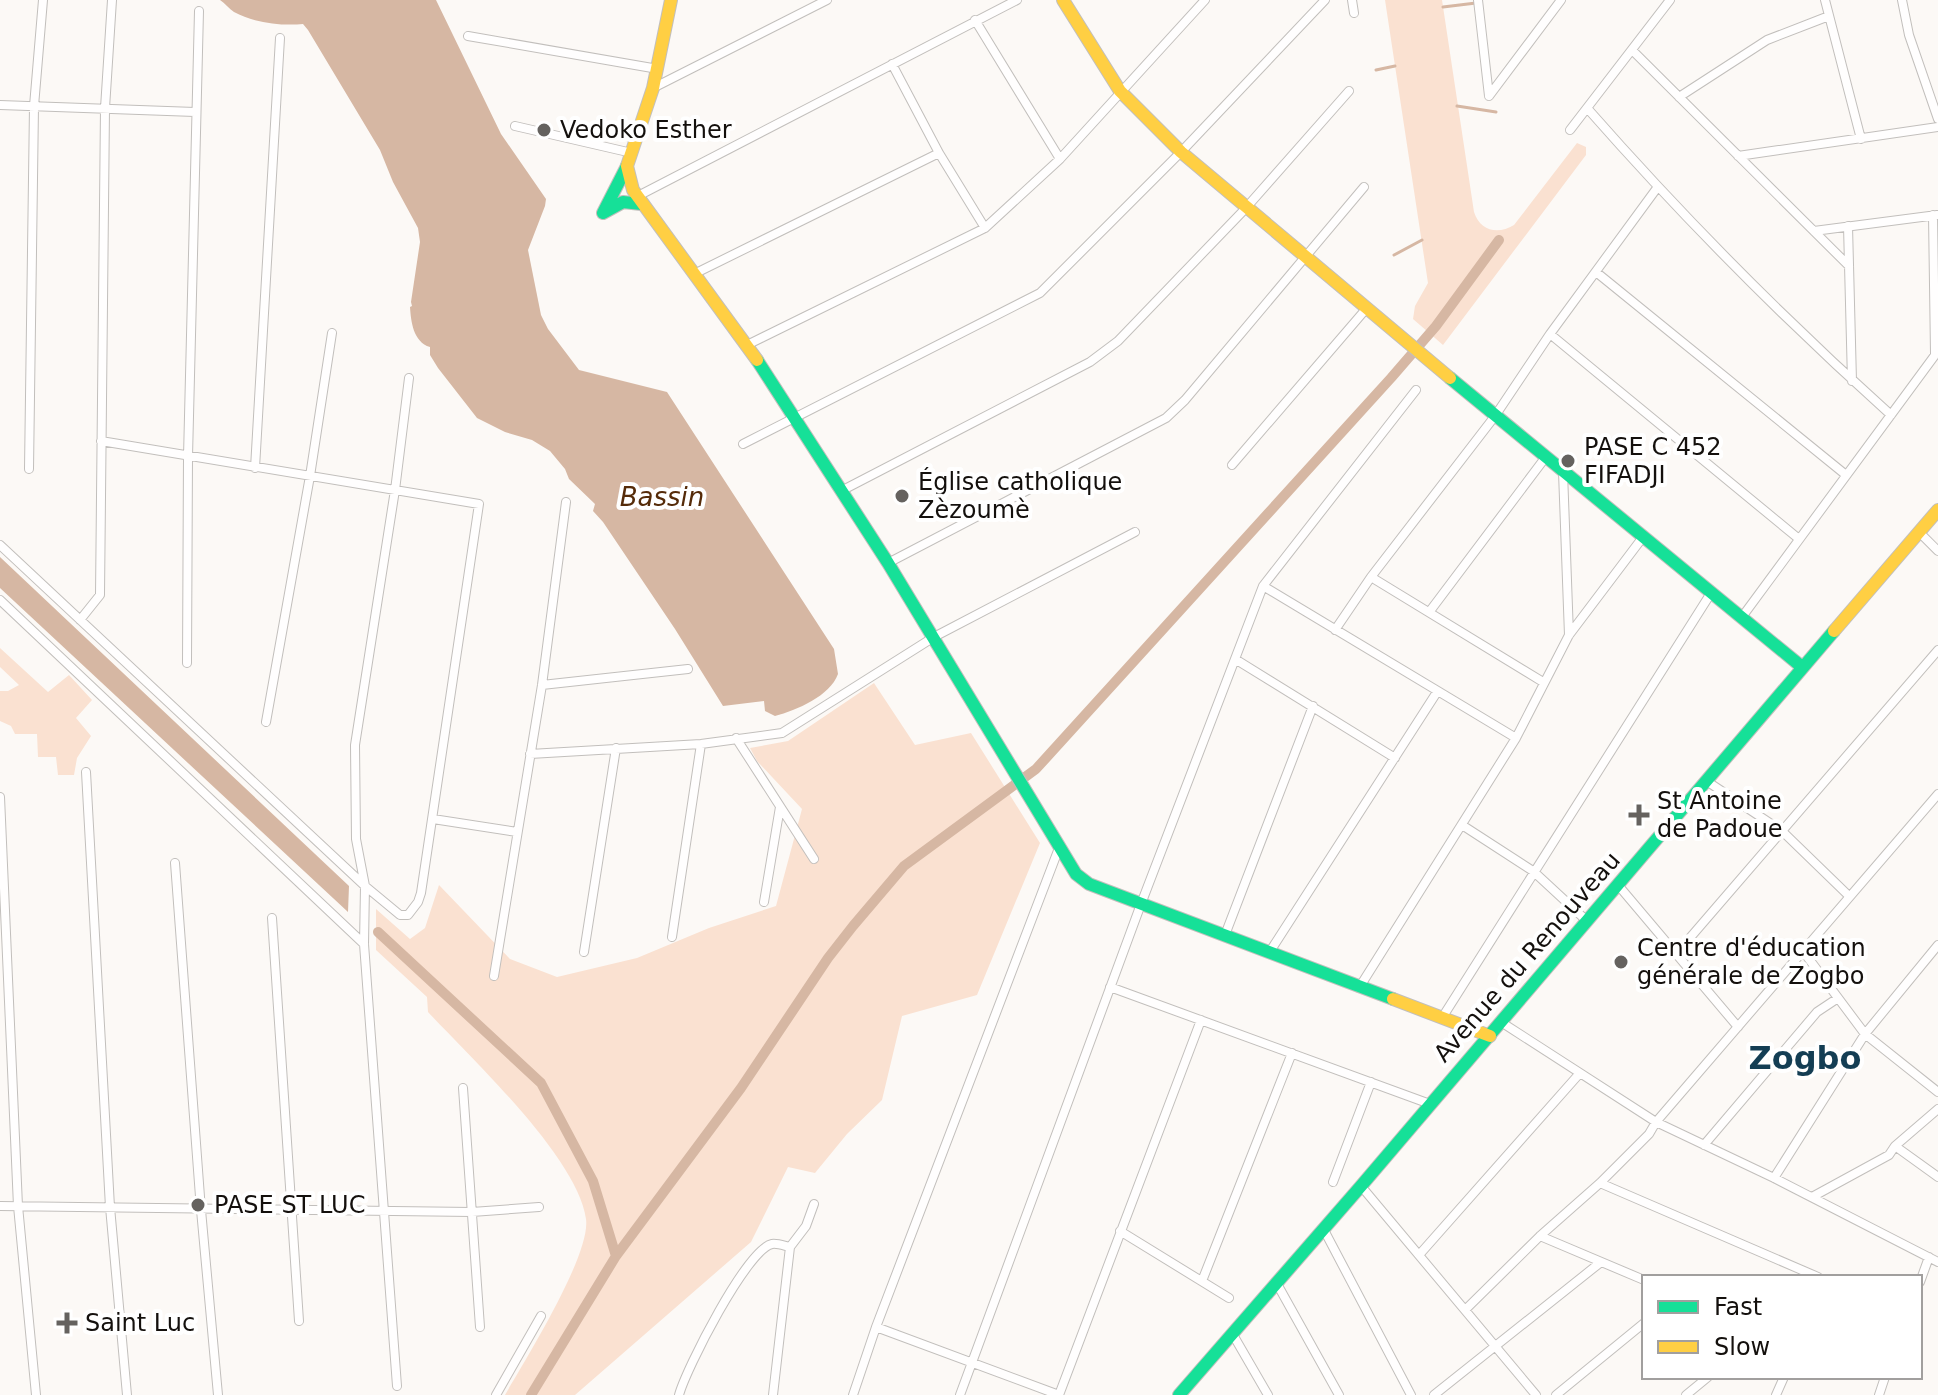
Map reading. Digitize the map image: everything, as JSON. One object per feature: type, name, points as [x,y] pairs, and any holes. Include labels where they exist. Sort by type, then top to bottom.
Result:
[{"type":"street","points":[[29,469],[34,106],[43,0]]},
{"type":"street","points":[[80,620],[100,595],[105,108],[112,0]]},
{"type":"street","points":[[671,0],[653,88],[630,160],[603,213],[623,202],[639,200],[1017,0]]},
{"type":"street","points":[[653,88],[827,0]]},
{"type":"street","points":[[1063,0],[1120,91],[1181,152],[1245,209],[1545,458],[1802,667]]},
{"type":"street","points":[[747,345],[985,228],[1060,159],[1205,0]]},
{"type":"street","points":[[743,444],[1040,293],[1181,152],[1325,0]]},
{"type":"street","points":[[1352,0],[1354,13]]},
{"type":"street","points":[[1478,0],[1489,96],[1561,0]]},
{"type":"street","points":[[1570,130],[1670,0]]},
{"type":"street","points":[[1825,0],[1861,139]]},
{"type":"street","points":[[1902,0],[1909,35],[1938,119]]},
{"type":"street","points":[[187,663],[188,457],[199,11]]},
{"type":"street","points":[[1679,97],[1767,40],[1829,16]]},
{"type":"street","points":[[975,20],[1060,159]]},
{"type":"street","points":[[468,36],[658,69]]},
{"type":"street","points":[[255,468],[280,38]]},
{"type":"street","points":[[1632,50],[1849,266]]},
{"type":"street","points":[[892,64],[939,153],[985,228]]},
{"type":"street","points":[[841,491],[1090,362],[1118,341],[1245,209],[1349,91]]},
{"type":"street","points":[[0,105],[195,112]]},
{"type":"street","points":[[1587,108],[1657,188],[1852,381],[1891,415]]},
{"type":"street","points":[[515,126],[630,160]]},
{"type":"street","points":[[1738,156],[1938,127]]},
{"type":"street","points":[[696,273],[939,153]]},
{"type":"street","points":[[630,160],[630,184],[639,200],[747,345],[888,563],[1024,792],[1081,879],[1490,1036]]},
{"type":"street","points":[[888,563],[1166,418],[1306,259],[1364,187]]},
{"type":"street","points":[[1335,630],[1371,577],[1495,416],[1550,334],[1657,188]]},
{"type":"street","points":[[1742,617],[1937,353],[1936,215],[1814,231]]},
{"type":"street","points":[[1848,226],[1852,381]]},
{"type":"street","points":[[1596,272],[1846,475]]},
{"type":"street","points":[[1232,465],[1366,309]]},
{"type":"street","points":[[266,722],[332,333]]},
{"type":"street","points":[[1550,334],[1799,539]]},
{"type":"street","points":[[397,1386],[364,944],[365,886],[356,839],[355,745],[395,490],[409,378]]},
{"type":"street","points":[[960,1395],[1141,904],[1263,586],[1416,390]]},
{"type":"street","points":[[0,545],[365,886],[392,910],[408,915],[421,893],[479,504],[101,441]]},
{"type":"street","points":[[1430,611],[1545,458]]},
{"type":"street","points":[[1563,472],[1569,635]]},
{"type":"street","points":[[494,976],[542,685],[566,502]]},
{"type":"street","name":"Avenue du Renouveau","points":[[1179,1395],[1324,1230],[1938,510]]},
{"type":"street","points":[[530,754],[701,744],[782,733],[934,637],[1135,532]]},
{"type":"street","points":[[1920,533],[1938,551]]},
{"type":"street","points":[[1359,988],[1516,738],[1569,635],[1643,537]]},
{"type":"street","points":[[1371,577],[1543,682]]},
{"type":"street","points":[[1263,586],[1516,738]]},
{"type":"street","points":[[1442,1018],[1711,593]]},
{"type":"street","points":[[0,600],[364,944]]},
{"type":"street","points":[[1676,954],[1938,650]]},
{"type":"street","points":[[1235,659],[1395,758]]},
{"type":"street","points":[[542,685],[688,669]]},
{"type":"street","points":[[1269,953],[1437,692]]},
{"type":"street","points":[[1225,935],[1313,706]]},
{"type":"street","points":[[736,738],[814,859]]},
{"type":"street","points":[[672,937],[701,744]]},
{"type":"street","points":[[584,952],[616,748]]},
{"type":"street","points":[[86,772],[110,1207],[127,1395]]},
{"type":"street","points":[[1705,780],[1782,831],[1849,896]]},
{"type":"street","points":[[1465,1310],[1649,1134],[1656,1122],[1938,794]]},
{"type":"street","points":[[0,797],[18,1206],[36,1395]]},
{"type":"street","points":[[764,902],[780,806]]},
{"type":"street","points":[[433,819],[517,832]]},
{"type":"street","points":[[1462,825],[1533,871],[1587,921]]},
{"type":"street","points":[[853,1395],[876,1327],[1059,848]]},
{"type":"street","points":[[175,863],[218,1395]]},
{"type":"street","points":[[1618,885],[1738,1027]]},
{"type":"street","points":[[272,918],[299,1321]]},
{"type":"street","points":[[1774,1178],[1865,1034],[1938,945]]},
{"type":"street","points":[[1803,951],[1865,1034],[1938,1092]]},
{"type":"street","points":[[1110,987],[1430,1104]]},
{"type":"street","points":[[1704,1145],[1817,1012],[1838,998]]},
{"type":"street","points":[[876,1327],[1059,1395],[1201,1020]]},
{"type":"street","points":[[1501,1022],[1656,1122],[1934,1259],[1922,1279]]},
{"type":"street","points":[[1202,1281],[1292,1053]]},
{"type":"street","points":[[1419,1255],[1580,1073]]},
{"type":"street","points":[[1333,1182],[1371,1082]]},
{"type":"street","points":[[463,1088],[480,1327]]},
{"type":"street","points":[[1812,1197],[1889,1155],[1895,1146],[1938,1109]]},
{"type":"street","points":[[1895,1146],[1938,1177]]},
{"type":"street","points":[[1600,1183],[1813,1275]]},
{"type":"street","points":[[1361,1186],[1536,1395]]},
{"type":"street","points":[[773,1395],[790,1247],[806,1226],[814,1204]]},
{"type":"street","points":[[0,1206],[384,1212],[472,1212],[539,1207]]},
{"type":"street","points":[[1324,1230],[1411,1395]]},
{"type":"street","points":[[1120,1231],[1229,1298]]},
{"type":"street","points":[[1540,1236],[1642,1279]]},
{"type":"street","points":[[679,1395],[685,1376],[740,1276],[759,1252],[772,1244],[790,1247]]},
{"type":"street","points":[[1434,1395],[1601,1262]]},
{"type":"street","points":[[1276,1282],[1339,1395]]},
{"type":"street","points":[[496,1395],[541,1316]]},
{"type":"street","points":[[1556,1395],[1642,1325]]},
{"type":"street","points":[[1232,1333],[1268,1395]]},
{"type":"street","points":[[1686,1395],[1706,1379]]},
{"type":"shaded area","points":[[1385,0],[1442,0],[1474,212],[1485,227],[1502,230],[1514,225],[1577,143],[1586,147],[1586,155],[1443,345],[1413,319],[1415,306],[1428,283]]},
{"type":"shaded area","points":[[0,648],[48,692],[69,675],[92,700],[76,718],[91,736],[77,758],[74,775],[58,775],[56,757],[38,757],[37,734],[15,734],[11,726],[0,721],[0,691],[8,691],[19,685],[0,667]]},
{"type":"shaded area","points":[[874,683],[915,745],[971,733],[1040,843],[977,995],[902,1016],[882,1100],[847,1134],[815,1173],[788,1167],[751,1242],[575,1395],[505,1395],[568,1281],[585,1235],[586,1219],[579,1194],[544,1139],[428,1012],[427,997],[376,950],[376,909],[410,939],[425,928],[439,885],[510,959],[557,977],[637,958],[709,928],[776,906],[802,809],[757,761],[750,748],[788,741]]},
{"type":"water","name":"Bassin","points":[[220,0],[436,0],[501,134],[546,199],[528,250],[541,315],[548,329],[579,370],[667,392],[834,649],[838,674],[828,689],[802,706],[775,716],[765,711],[764,701],[723,706],[675,629],[593,511],[595,504],[569,479],[550,451],[532,440],[505,432],[477,418],[438,368],[430,355],[430,347],[416,336],[410,307],[420,242],[418,228],[380,150],[308,30],[303,24],[277,24],[250,19],[234,12]]},
{"type":"water","points":[[0,557],[349,886],[348,912],[0,588]]},
{"type":"waterway","points":[[1443,7],[1476,3]]},
{"type":"waterway","points":[[1376,70],[1395,66]]},
{"type":"waterway","points":[[1457,106],[1496,112]]},
{"type":"waterway","points":[[1394,255],[1422,240]]},
{"type":"waterway","points":[[531,1395],[616,1256],[741,1088],[853,926],[904,866],[1036,769],[1391,378],[1436,326],[1499,240]]},
{"type":"waterway","points":[[378,932],[541,1083],[593,1181],[616,1256]]},
{"type":"traffic: fast","points":[[603,213],[627,166]]},
{"type":"traffic: fast","points":[[603,213],[623,202],[641,204]]},
{"type":"traffic: fast","points":[[757,360],[888,563],[1076,874],[1089,884],[1393,999]]},
{"type":"traffic: fast","points":[[1450,378],[1802,667]]},
{"type":"traffic: fast","points":[[1179,1395],[1834,631]]},
{"type":"traffic: slow","points":[[671,0],[653,88],[627,166],[633,190],[757,360]]},
{"type":"traffic: slow","points":[[1063,0],[1120,91],[1181,152],[1450,378]]},
{"type":"traffic: slow","points":[[1834,631],[1938,510]]},
{"type":"traffic: slow","points":[[1393,999],[1490,1036]]},
{"type":"place","name":"Vedoko Esther","points":[[544,130]]},
{"type":"place","name":"PASE C 452 FIFADJI","points":[[1568,461]]},
{"type":"place","name":"Église catholique Zèzoumè","points":[[902,496]]},
{"type":"place","name":"St Antoine de Padoue","points":[[1639,815]]},
{"type":"place","name":"Centre d'éducation générale de Zogbo","points":[[1621,962]]},
{"type":"place","name":"PASE ST LUC","points":[[198,1205]]},
{"type":"place","name":"Saint Luc","points":[[67,1323]]},
{"type":"district","name":"Zogbo","points":[[1805,1058]]}]
